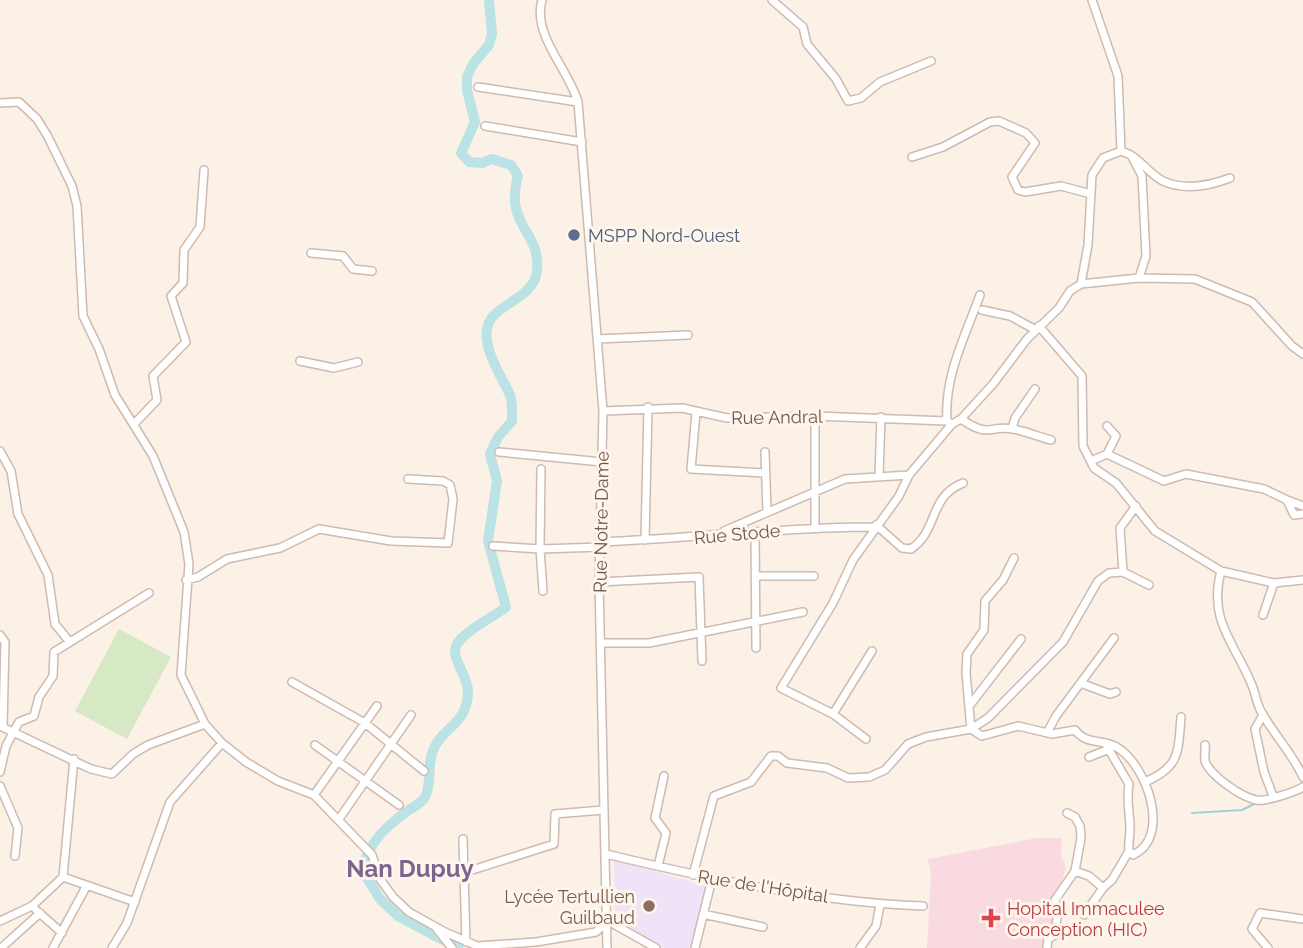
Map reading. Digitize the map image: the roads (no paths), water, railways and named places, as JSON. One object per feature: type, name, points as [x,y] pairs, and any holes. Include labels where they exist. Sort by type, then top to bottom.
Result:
[{"type":"street","name":"Rue Notre-Dame","points":[[542,0],[540,8],[544,36],[560,59],[577,100],[603,411],[599,582],[607,948]]},
{"type":"street","points":[[772,0],[803,27],[807,44],[836,79],[848,101],[861,98],[880,82],[931,61]]},
{"type":"street","points":[[1091,0],[1118,76],[1121,151]]},
{"type":"street","points":[[478,87],[577,100]]},
{"type":"street","points":[[0,103],[19,102],[37,119],[72,186],[77,206],[83,316],[99,349],[115,396],[135,423],[158,467],[184,532],[189,564],[181,675],[205,724],[222,743],[278,780],[314,795],[363,849],[372,855],[380,878],[393,897],[409,912],[435,927],[477,946],[536,942],[596,932],[608,921],[656,948]]},
{"type":"street","points":[[912,158],[943,147],[978,125],[999,121],[1026,133],[1035,143],[1012,177],[1018,190],[1025,192],[1061,186],[1091,194]]},
{"type":"street","points":[[485,126],[582,142]]},
{"type":"street","points":[[1081,284],[1091,194],[1096,167],[1102,158],[1121,151],[1131,155],[1163,181],[1176,184],[1210,187],[1230,178]]},
{"type":"street","points":[[1131,155],[1142,176],[1146,256],[1139,278]]},
{"type":"street","points":[[135,423],[157,400],[152,376],[186,342],[171,296],[183,283],[184,250],[200,227],[204,170]]},
{"type":"street","points":[[311,253],[343,256],[353,269],[372,271]]},
{"type":"street","points":[[866,739],[833,714],[781,688],[833,603],[853,560],[899,496],[909,475],[949,423],[961,419],[1037,328],[1059,308],[1070,291],[1081,284],[1139,278],[1195,279],[1252,302],[1292,346],[1303,354]]},
{"type":"street","points":[[949,423],[945,395],[953,378],[957,351],[980,295]]},
{"type":"street","points":[[982,310],[1010,316],[1037,328],[1082,376],[1083,446],[1091,461],[1136,506],[1156,531],[1221,571],[1274,583],[1303,580]]},
{"type":"street","points":[[597,339],[688,335]]},
{"type":"street","points":[[300,361],[334,368],[358,362]]},
{"type":"street","points":[[1012,428],[1035,389]]},
{"type":"street","points":[[645,540],[648,407]]},
{"type":"street","name":"Rue Andral","points":[[603,411],[648,407],[682,408],[738,419],[881,417],[949,423]]},
{"type":"street","points":[[696,412],[691,469],[766,473]]},
{"type":"street","points":[[815,416],[815,527]]},
{"type":"street","points":[[879,476],[881,417]]},
{"type":"street","points":[[961,419],[990,432],[1012,428],[1051,440]]},
{"type":"street","points":[[1091,461],[1107,454],[1116,436],[1107,426]]},
{"type":"street","points":[[0,452],[11,471],[18,513],[48,575],[55,624],[69,641]]},
{"type":"street","points":[[499,452],[602,462]]},
{"type":"street","points":[[765,452],[767,511]]},
{"type":"street","points":[[1107,454],[1164,481],[1186,474],[1264,489],[1303,506]]},
{"type":"street","points":[[541,469],[540,549],[544,591]]},
{"type":"street","points":[[720,536],[724,531],[767,511],[845,479],[909,475]]},
{"type":"street","points":[[186,579],[198,577],[227,559],[280,548],[319,529],[391,541],[448,542],[453,499],[450,485],[443,481],[408,479]]},
{"type":"street","points":[[875,526],[902,548],[911,549],[920,543],[931,525],[942,496],[963,483]]},
{"type":"street","points":[[1287,500],[1291,513],[1303,514]]},
{"type":"street","points":[[1124,572],[1120,528],[1136,506]]},
{"type":"street","name":"Rue Stode","points":[[493,546],[540,549],[815,527],[875,526]]},
{"type":"street","points":[[755,533],[756,648]]},
{"type":"street","points":[[971,729],[967,654],[984,630],[985,601],[1003,580],[1014,558]]},
{"type":"street","points":[[1221,571],[1217,592],[1220,620],[1232,651],[1252,684],[1263,715],[1284,742],[1303,777]]},
{"type":"street","points":[[693,875],[714,796],[751,782],[771,756],[778,756],[787,763],[827,768],[858,780],[886,770],[908,744],[926,737],[971,729],[988,718],[1063,642],[1098,581],[1109,573],[1124,572],[1149,585]]},
{"type":"street","points":[[755,576],[814,576]]},
{"type":"street","points":[[599,582],[699,577],[702,661]]},
{"type":"street","points":[[1263,615],[1274,583]]},
{"type":"street","points":[[0,772],[6,746],[19,722],[34,716],[39,697],[53,676],[54,652],[149,593]]},
{"type":"street","points":[[601,643],[649,643],[803,612]]},
{"type":"street","points":[[0,635],[5,642],[2,726],[91,769],[112,774],[133,754],[148,745],[205,724]]},
{"type":"street","points":[[1047,733],[1056,716],[1083,684],[1114,638]]},
{"type":"street","points":[[970,705],[1021,639]]},
{"type":"street","points":[[833,714],[872,651]]},
{"type":"street","points":[[292,682],[365,723],[424,771]]},
{"type":"street","points":[[1083,684],[1110,694],[1116,692]]},
{"type":"street","points":[[314,795],[377,706]]},
{"type":"street","points":[[339,820],[411,715]]},
{"type":"street","points":[[1263,715],[1255,729],[1264,772],[1273,796]]},
{"type":"street","points":[[1144,782],[1164,773],[1173,763],[1181,718]]},
{"type":"street","points":[[971,729],[982,736],[1018,726],[1047,733],[1075,730],[1081,738],[1127,755],[1144,782],[1155,812],[1154,826],[1139,852],[1133,855],[1129,851]]},
{"type":"street","points":[[112,948],[135,902],[170,802],[222,743]]},
{"type":"street","points":[[315,745],[338,758],[399,805]]},
{"type":"street","points":[[1205,745],[1205,760],[1210,769],[1237,793],[1256,800],[1292,794],[1303,788]]},
{"type":"street","points":[[1089,757],[1106,746]]},
{"type":"street","points":[[1084,915],[1112,880],[1129,851],[1130,820],[1126,800],[1129,784],[1106,746]]},
{"type":"street","points":[[0,921],[32,906],[63,877],[74,759]]},
{"type":"street","points":[[658,866],[666,833],[655,818],[664,776]]},
{"type":"street","points":[[0,786],[18,828],[15,856]]},
{"type":"street","points":[[466,872],[554,844],[555,814],[603,810]]},
{"type":"street","points":[[1047,948],[1048,939],[1055,935],[1058,910],[1055,900],[1074,870],[1080,826],[1075,817],[1067,813]]},
{"type":"street","points":[[463,839],[466,942]]},
{"type":"street","name":"Rue de l'Hôpital","points":[[606,854],[712,879],[880,905],[923,906]]},
{"type":"street","points":[[1074,870],[1089,876],[1103,888]]},
{"type":"street","points":[[63,877],[135,902]]},
{"type":"street","points":[[695,948],[712,879]]},
{"type":"street","points":[[53,948],[86,887]]},
{"type":"street","points":[[860,948],[876,926],[880,905]]},
{"type":"street","points":[[32,906],[62,933]]},
{"type":"street","points":[[1,948],[40,913]]},
{"type":"street","points":[[1268,948],[1252,929],[1260,913],[1303,919]]},
{"type":"street","points":[[703,914],[763,927]]},
{"type":"street","points":[[435,927],[452,948]]},
{"type":"waterway","points":[[458,948],[398,916],[380,899],[362,870],[368,852],[378,837],[425,798],[432,753],[436,744],[464,712],[468,691],[456,656],[456,646],[471,630],[506,607],[488,541],[497,481],[490,454],[498,437],[512,421],[512,405],[490,352],[487,334],[492,318],[529,288],[537,271],[537,257],[519,218],[515,193],[518,176],[511,165],[492,159],[482,163],[469,162],[461,153],[475,122],[467,90],[467,77],[473,64],[489,45],[492,34],[489,0]]},
{"type":"waterway","points":[[1192,813],[1242,810],[1256,803]]},
{"type":"place","name":"MSPP Nord-Ouest","points":[[574,235]]},
{"type":"place","name":"Lycée Tertullien Guilbaud","points":[[649,906]]},
{"type":"place","name":"Hopital Immaculee Conception (HIC)","points":[[991,918]]},
{"type":"district","name":"Nan Dupuy","points":[[410,868]]}]
